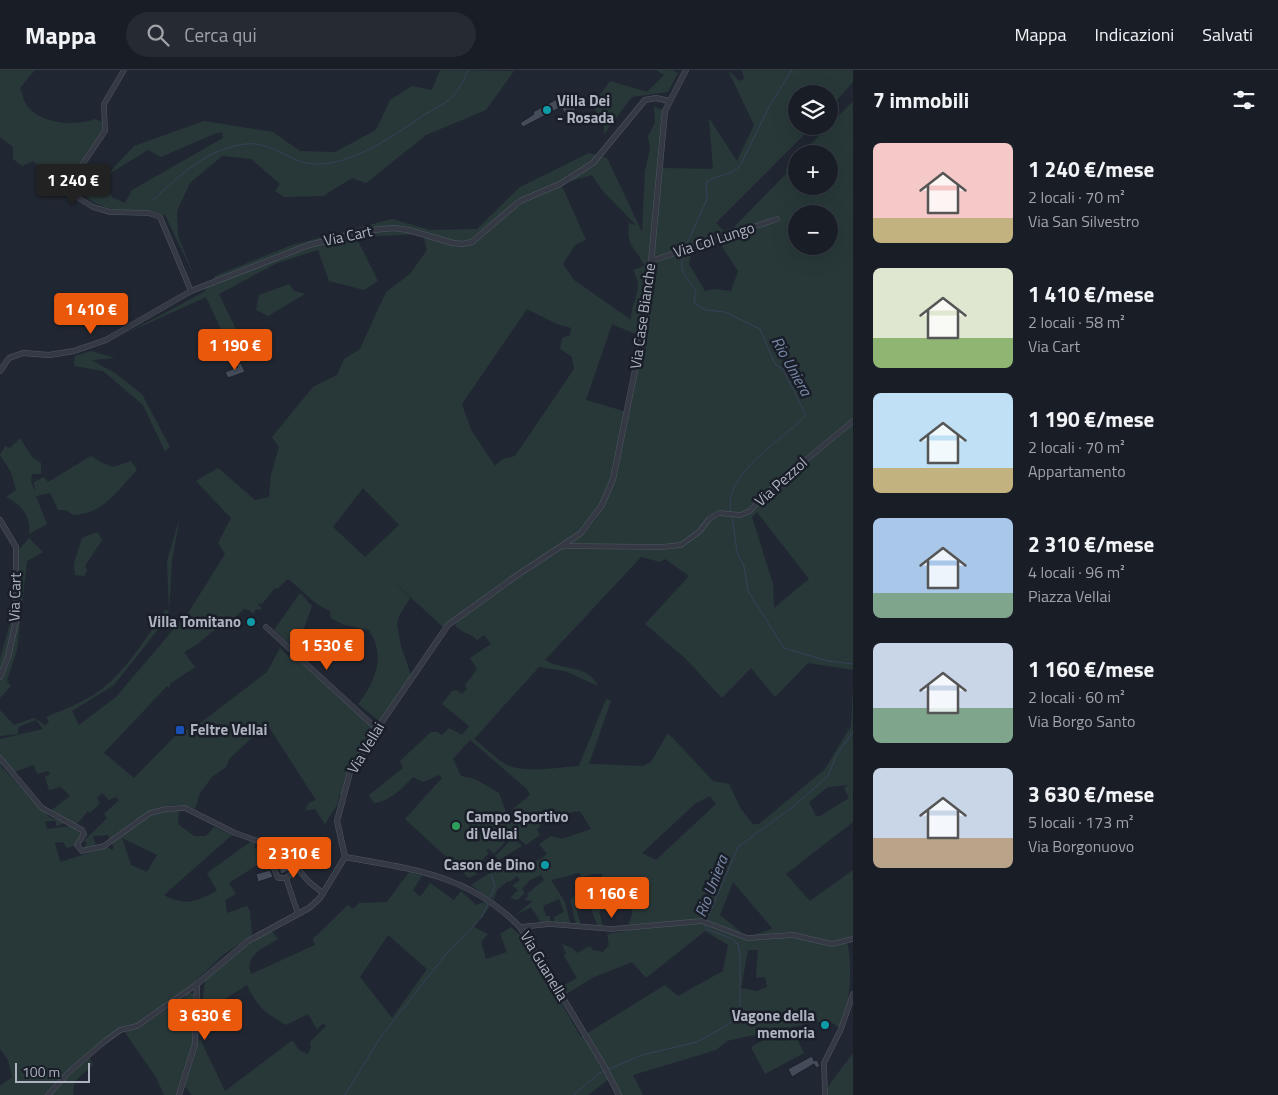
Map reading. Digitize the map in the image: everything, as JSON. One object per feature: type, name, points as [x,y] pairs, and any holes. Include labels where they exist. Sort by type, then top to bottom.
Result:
[{"type":"street","points":[[124,70],[104,104],[105,132],[74,177],[71,186],[73,192],[84,202],[110,212],[148,213],[160,217],[191,291]]},
{"type":"street","name":"Via Case Bianche","points":[[562,546],[581,533],[594,518],[613,479],[646,316],[665,111],[686,70]]},
{"type":"street","name":"Via Cart","points":[[0,371],[9,358],[23,353],[49,354],[74,351],[106,340],[191,291],[309,245],[372,230],[401,229],[453,243],[472,242],[515,204],[560,184],[593,163],[645,100],[656,98],[669,101]]},
{"type":"street","name":"Via Col Lungo","points":[[651,261],[777,219]]},
{"type":"street","name":"Via Pezzol","points":[[562,546],[662,547],[681,545],[700,531],[710,519],[719,513],[740,515],[750,511],[765,494],[853,421]]},
{"type":"street","name":"Via Cart","points":[[0,520],[16,547],[16,621],[8,657],[0,677]]},
{"type":"street","name":"Via Vellai","points":[[345,857],[338,832],[338,814],[350,772],[377,728],[448,625],[516,576],[562,546]]},
{"type":"street","points":[[266,628],[377,728]]},
{"type":"street","points":[[0,758],[42,808],[82,830],[84,834],[77,845],[82,851],[104,846],[150,813],[166,809],[185,808],[235,833],[281,849],[310,882],[323,893]]},
{"type":"street","points":[[281,849],[273,855],[272,864],[278,878],[286,878],[298,869]]},
{"type":"street","points":[[48,1095],[69,1072],[104,1041],[120,1030],[137,1026],[197,984],[248,941],[309,908],[323,893],[345,857]]},
{"type":"street","name":"Via Guanella","points":[[345,857],[441,876],[464,885],[520,927],[604,1066],[619,1095]]},
{"type":"street","points":[[286,878],[298,914]]},
{"type":"street","points":[[520,927],[550,924],[612,929],[703,922],[747,938],[794,935],[832,944],[853,939]]},
{"type":"street","points":[[179,1095],[195,1044],[197,984]]},
{"type":"street","points":[[825,1095],[824,1064],[841,1029],[853,994]]},
{"type":"shaded area","points":[[0,70],[35,70],[20,88],[26,104],[39,116],[48,120],[68,123],[95,119],[103,122],[103,131],[69,185],[76,200],[70,203],[59,184],[33,161],[22,166],[13,159],[13,147],[0,137]]},
{"type":"shaded area","points":[[440,70],[514,71],[486,110],[426,135],[366,183],[352,178],[323,196],[284,197],[275,191],[280,184],[251,159],[222,156],[190,183],[177,211],[178,236],[195,278],[165,215],[107,208],[87,198],[79,190],[82,175],[100,179],[113,198],[125,203],[132,190],[223,138],[222,132],[214,134],[161,157],[148,150],[107,175],[134,146],[204,121],[273,132],[300,151],[335,152],[376,130],[390,100],[412,86],[432,90]]},
{"type":"shaded area","points":[[656,70],[672,70],[678,73],[668,92],[632,97],[604,134],[604,121],[592,106],[610,81],[647,92],[664,75]]},
{"type":"shaded area","points":[[728,70],[739,81],[744,79],[742,70],[853,70],[853,82],[838,99],[838,85],[788,85],[788,135],[804,135],[794,145],[788,145],[788,151],[716,223],[724,231],[733,228],[786,174],[788,167],[788,195],[838,195],[838,145],[810,145],[820,135],[838,135],[838,116],[853,101],[853,670],[808,663],[775,697],[751,668],[722,698],[685,658],[645,624],[689,576],[665,559],[660,562],[641,557],[545,660],[588,674],[598,686],[565,671],[539,667],[474,739],[505,764],[512,767],[530,769],[579,766],[606,699],[611,701],[589,764],[643,766],[651,762],[668,733],[713,781],[729,784],[741,809],[753,824],[759,824],[825,769],[851,726],[853,685],[853,822],[786,874],[810,901],[853,870],[853,939],[847,941],[850,962],[850,985],[847,1008],[841,1029],[828,1020],[727,1041],[716,1050],[633,1075],[643,1095],[620,1095],[609,1079],[588,1095],[192,1095],[185,1086],[200,1039],[225,1091],[290,1042],[293,1041],[299,1050],[308,1054],[311,1047],[310,1042],[326,1026],[323,1023],[317,1029],[308,1014],[286,1025],[263,1009],[255,1000],[247,985],[201,1014],[205,980],[253,940],[272,931],[278,939],[256,953],[250,962],[251,974],[315,945],[313,939],[348,905],[353,909],[359,903],[387,902],[409,872],[422,876],[413,890],[420,897],[430,883],[454,900],[461,891],[476,905],[484,902],[490,906],[474,927],[488,934],[481,942],[486,959],[507,952],[500,934],[511,927],[523,938],[581,1037],[665,985],[678,996],[723,971],[728,945],[705,931],[646,978],[632,962],[592,978],[565,995],[560,987],[577,978],[564,956],[566,954],[562,944],[572,948],[577,953],[590,946],[593,950],[603,952],[609,945],[607,934],[627,931],[632,914],[632,903],[599,911],[603,927],[598,927],[587,899],[575,903],[581,926],[576,924],[570,900],[580,889],[585,888],[587,891],[602,887],[602,874],[582,877],[579,873],[551,880],[565,902],[570,923],[555,924],[554,917],[564,912],[559,899],[543,906],[546,916],[550,916],[550,924],[542,924],[531,907],[514,916],[533,901],[524,900],[528,896],[527,894],[544,880],[541,875],[530,880],[522,889],[525,893],[517,900],[510,898],[518,890],[512,886],[520,880],[517,876],[497,890],[493,901],[491,896],[489,898],[471,885],[514,858],[521,867],[541,859],[547,854],[539,844],[551,836],[562,839],[591,829],[580,811],[563,814],[546,822],[537,830],[540,835],[526,845],[514,834],[512,837],[522,846],[499,860],[495,856],[509,842],[502,837],[506,841],[494,854],[488,848],[486,851],[489,853],[474,868],[477,874],[469,878],[405,819],[442,778],[439,775],[423,782],[413,777],[396,793],[380,802],[374,803],[369,795],[403,768],[400,761],[431,732],[437,732],[442,735],[449,728],[462,735],[469,726],[442,704],[452,691],[457,690],[462,694],[467,689],[465,685],[477,669],[470,658],[491,644],[484,635],[477,640],[455,626],[460,617],[578,538],[596,519],[602,505],[581,533],[444,628],[382,571],[422,609],[410,598],[399,616],[397,624],[401,646],[411,675],[379,721],[358,704],[370,686],[377,668],[377,649],[369,630],[344,625],[331,618],[330,611],[313,601],[288,579],[277,589],[275,588],[262,604],[259,603],[258,605],[262,608],[256,609],[253,614],[249,610],[244,609],[229,623],[227,620],[196,645],[184,652],[195,667],[171,683],[169,688],[167,686],[104,753],[134,778],[179,732],[195,727],[267,672],[280,648],[290,658],[292,655],[374,728],[359,752],[342,794],[339,795],[338,803],[325,824],[315,809],[305,810],[309,803],[316,800],[267,724],[230,758],[226,767],[212,777],[200,793],[195,809],[171,805],[160,808],[140,817],[110,839],[108,835],[93,836],[96,846],[82,850],[87,843],[84,841],[107,818],[104,814],[119,800],[116,797],[109,800],[102,793],[97,798],[100,803],[90,813],[88,811],[76,825],[49,812],[70,796],[61,787],[49,790],[45,777],[50,774],[48,771],[37,774],[34,765],[12,773],[1,760],[1,766],[49,817],[65,823],[56,826],[56,821],[45,821],[47,829],[71,826],[83,835],[74,846],[67,848],[63,842],[55,843],[60,862],[108,847],[111,850],[114,848],[112,844],[135,824],[150,816],[179,809],[178,824],[194,836],[206,836],[214,827],[232,835],[164,895],[171,899],[185,902],[197,900],[217,891],[207,873],[253,840],[256,842],[254,848],[268,853],[268,858],[229,883],[236,894],[225,900],[227,913],[247,906],[250,911],[252,935],[223,955],[186,990],[135,1026],[131,1025],[137,1029],[185,997],[187,991],[194,994],[192,1044],[176,1095],[164,1095],[156,1077],[124,1031],[89,1057],[93,1065],[74,1082],[73,1095],[0,1095],[0,1086],[12,1077],[8,1060],[0,1049],[0,739],[43,729],[36,720],[18,727],[18,734],[0,736],[0,710],[14,725],[34,718],[45,725],[49,722],[46,717],[88,698],[103,688],[126,666],[166,609],[169,612],[167,561],[180,517],[172,560],[169,613],[167,618],[114,685],[72,711],[79,725],[116,697],[190,610],[225,554],[218,543],[231,518],[196,481],[218,468],[255,500],[269,497],[271,475],[279,447],[272,437],[313,387],[337,375],[344,359],[360,349],[386,292],[410,274],[427,250],[423,234],[375,236],[358,241],[378,281],[364,290],[329,281],[318,250],[277,263],[219,294],[242,342],[230,348],[206,297],[127,333],[204,292],[215,276],[292,245],[392,219],[430,230],[477,229],[520,187],[589,153],[607,158],[642,232],[645,171],[650,149],[648,136],[655,123],[654,107],[665,111],[660,168],[713,169],[709,118],[737,161],[754,125]],"holes":[[[592,175],[602,190],[636,225],[629,223],[629,237],[644,266],[633,270],[638,290],[631,320],[574,280],[563,264],[575,245],[586,240],[561,184]],[[717,239],[738,271],[731,291],[714,289],[705,291],[689,264],[693,247]],[[527,309],[557,324],[571,328],[570,335],[562,338],[560,349],[572,357],[574,369],[515,456],[503,459],[495,466],[471,430],[462,404]],[[612,324],[642,337],[627,412],[586,400]],[[363,488],[399,525],[365,557],[333,527]],[[757,512],[809,579],[774,608],[773,584],[752,517]],[[470,740],[527,789],[530,795],[514,808],[510,822],[499,793],[475,779],[461,776],[453,759]],[[848,785],[844,788],[849,798],[820,816],[816,816],[809,802],[828,787]],[[710,796],[716,804],[656,860],[642,853],[696,803]],[[122,838],[157,855],[147,872],[131,865]],[[733,882],[772,928],[747,937],[720,915]],[[388,935],[427,969],[392,1018],[360,977]],[[748,950],[758,950],[756,978],[765,977],[767,987],[757,991],[741,988]]]},
{"type":"shaded area","points":[[289,284],[294,291],[305,294],[268,316],[256,310],[259,295]]},
{"type":"shaded area","points":[[91,351],[115,358],[91,360],[115,373],[142,394],[170,447],[165,451],[143,405],[103,371],[74,366],[75,356]]},
{"type":"shaded area","points":[[20,438],[32,457],[41,463],[41,474],[32,474],[31,481],[35,492],[34,482],[44,477],[48,482],[91,456],[113,467],[131,461],[137,470],[109,500],[84,514],[73,515],[66,510],[58,510],[50,493],[36,496],[47,524],[29,534],[29,522],[21,507],[6,497],[16,490],[11,472],[0,455],[5,446],[10,448]]},
{"type":"shaded area","points":[[98,532],[102,540],[85,566],[87,571],[84,576],[75,575],[74,564],[82,538]]},
{"type":"shaded area","points":[[29,538],[43,552],[27,561],[17,650],[7,681],[11,686],[0,698],[0,659],[13,613],[13,557]]},
{"type":"shaded area","points":[[300,593],[312,606],[296,650],[274,630]]},
{"type":"shaded area","points":[[786,1028],[792,1029],[804,1053],[765,1074],[751,1047]]},
{"type":"shaded area","points":[[853,1053],[853,1095],[825,1095],[832,1081]]},
{"type":"building","name":"Villa Dei - Rosada","points":[[566,94],[581,120],[572,125],[561,107],[523,127],[520,123],[534,114],[533,112]]},
{"type":"building","points":[[241,363],[245,372],[228,378],[225,372],[238,367],[237,365]]},
{"type":"building","points":[[280,855],[290,870],[281,874],[277,860]]},
{"type":"building","points":[[270,870],[273,877],[258,882],[256,874]]},
{"type":"building","points":[[812,1056],[814,1061],[817,1060],[820,1066],[816,1068],[814,1064],[792,1077],[788,1069]]},
{"type":"waterway","points":[[153,200],[195,164],[219,151],[232,147],[255,144],[273,149],[305,163],[314,164],[343,160],[357,155],[386,140],[450,99],[459,89],[468,70]]},
{"type":"waterway","name":"Rio Uniera","points":[[685,248],[707,199],[706,182],[732,172],[740,166],[770,105],[792,70]]},
{"type":"waterway","name":"Rio Uniera","points":[[684,252],[682,269],[696,291],[694,303],[706,310],[725,312],[760,329],[775,364],[783,369],[806,415],[745,471],[736,484],[731,498],[731,512]]},
{"type":"waterway","name":"Rio Uniera","points":[[732,516],[737,552],[744,566],[748,591],[784,648],[828,661],[853,664]]},
{"type":"waterway","name":"Rio Uniera","points":[[609,1069],[642,1055],[697,1042],[729,1024],[740,1009],[740,956],[738,944],[730,938],[707,929],[705,926],[709,915],[738,847],[794,806],[828,776],[836,756],[853,732]]},
{"type":"waterway","points":[[489,900],[495,886],[491,875]]},
{"type":"waterway","points":[[345,1095],[380,1038],[446,954],[482,917],[488,904]]},
{"type":"waterway","name":"Rio Uniera","points":[[574,1095],[599,1073],[605,1071]]},
{"type":"place","name":"Villa Dei - Rosada","points":[[547,110]]},
{"type":"place","name":"Villa Tomitano","points":[[251,622]]},
{"type":"place","name":"Feltre Vellai","points":[[180,730]]},
{"type":"place","name":"Campo Sportivo di Vellai","points":[[456,826]]},
{"type":"place","name":"Cason de Dino","points":[[545,865]]},
{"type":"place","name":"Vagone della memoria","points":[[825,1025]]}]
